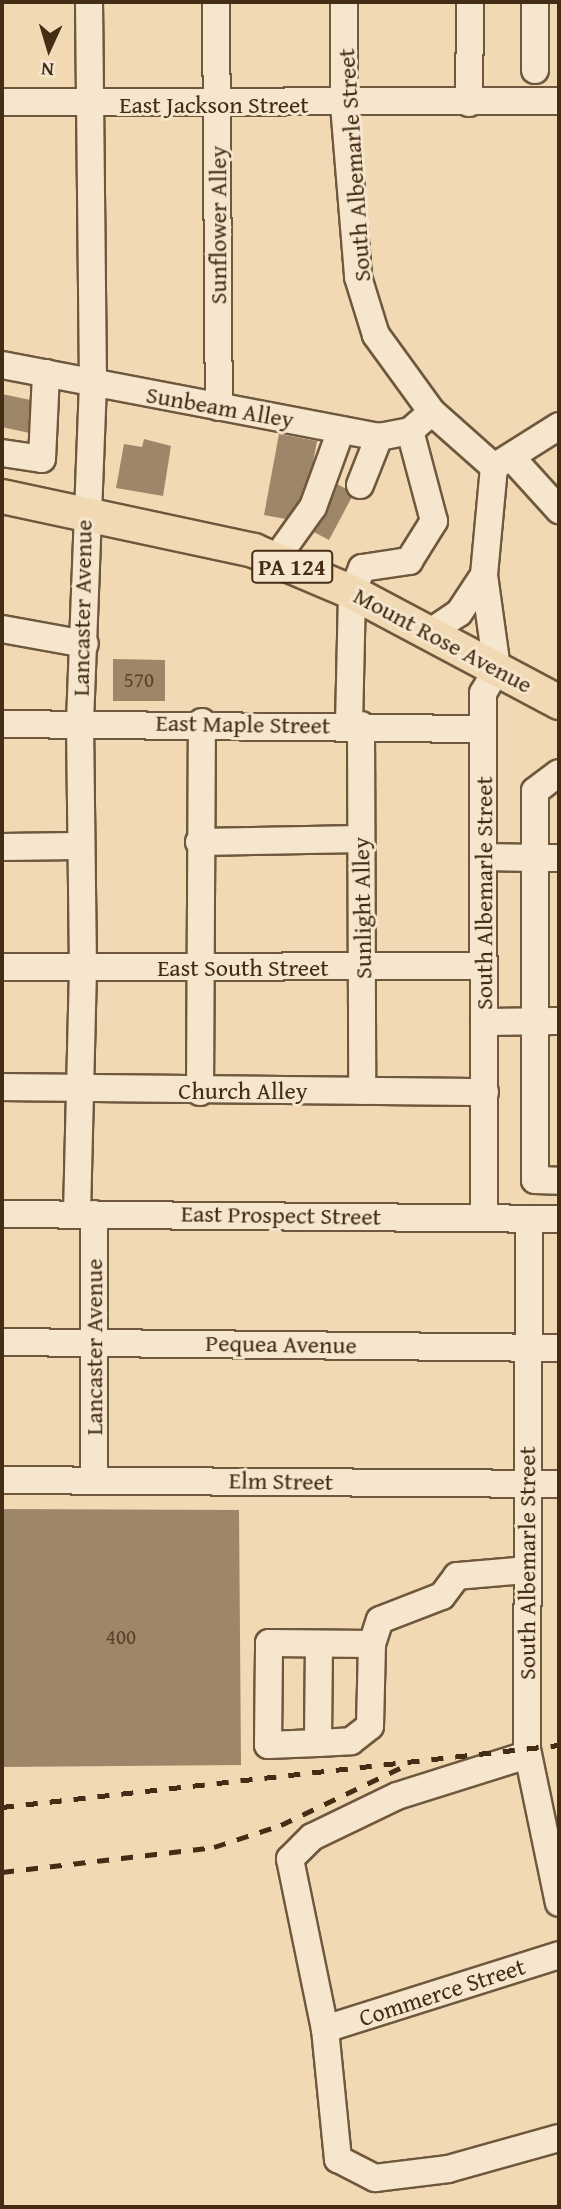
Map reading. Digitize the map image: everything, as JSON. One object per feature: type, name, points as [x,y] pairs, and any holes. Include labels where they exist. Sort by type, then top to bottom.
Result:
[{"type":"main road","name":"Mount Rose Avenue","points":[[2,496],[84,513],[275,560],[352,592],[559,702]]},
{"type":"street","name":"Lancaster Avenue","points":[[89,2],[93,383],[84,513],[85,644],[80,722],[78,846],[83,968],[78,1088],[93,1342],[94,1479]]},
{"type":"street","name":"Sunflower Alley","points":[[216,2],[219,407]]},
{"type":"street","name":"South Albemarle Street","points":[[344,2],[344,105],[358,277],[376,335],[432,412],[502,462],[559,510]]},
{"type":"street","points":[[469,103],[470,2]]},
{"type":"street","points":[[535,2],[535,70]]},
{"type":"street","name":"East Jackson Street","points":[[2,102],[344,105],[559,101]]},
{"type":"street","name":"Sunbeam Alley","points":[[2,365],[379,437],[410,431],[432,412]]},
{"type":"street","points":[[42,459],[46,373]]},
{"type":"street","points":[[497,669],[484,575],[502,462],[559,426]]},
{"type":"street","points":[[275,560],[313,507],[341,430]]},
{"type":"street","points":[[352,592],[362,568],[409,561],[434,521],[410,431]]},
{"type":"street","points":[[359,485],[379,437]]},
{"type":"street","points":[[2,453],[87,467]]},
{"type":"street","points":[[429,633],[459,612],[484,575]]},
{"type":"street","name":"Sunlight Alley","points":[[352,592],[361,839],[362,1091]]},
{"type":"street","points":[[2,629],[85,644]]},
{"type":"street","name":"South Albemarle Street","points":[[484,1217],[483,693],[497,669]]},
{"type":"street","points":[[200,1092],[199,842],[202,722]]},
{"type":"street","name":"East Maple Street","points":[[2,724],[202,722],[484,729]]},
{"type":"street","points":[[559,773],[536,791],[547,858],[548,1021],[535,1180],[559,1181]]},
{"type":"street","points":[[199,842],[361,839]]},
{"type":"street","points":[[2,847],[78,846]]},
{"type":"street","points":[[484,857],[547,858]]},
{"type":"street","name":"East South Street","points":[[2,967],[484,966]]},
{"type":"street","points":[[484,1022],[548,1021]]},
{"type":"street","name":"Church Alley","points":[[2,1087],[200,1092],[485,1092]]},
{"type":"street","name":"East Prospect Street","points":[[2,1214],[559,1219]]},
{"type":"street","name":"South Albemarle Street","points":[[529,1219],[525,1348],[528,1484],[527,1755],[559,1903]]},
{"type":"street","name":"Pequea Avenue","points":[[2,1342],[559,1348]]},
{"type":"street","name":"Elm Street","points":[[2,1479],[559,1484]]},
{"type":"street","points":[[372,1644],[269,1643],[268,1745],[351,1741],[370,1726],[372,1644],[380,1620],[442,1596],[457,1576],[527,1570]]},
{"type":"street","points":[[318,1644],[318,1743]]},
{"type":"street","points":[[527,1755],[397,1796],[312,1837],[290,1859],[325,2029],[338,2159],[374,2178],[448,2169],[559,2138]]},
{"type":"street","name":"Commerce Street","points":[[325,2029],[559,1955]]},
{"type":"building","points":[[2,394],[40,402],[34,434],[2,427]]},
{"type":"building","points":[[279,434],[317,441],[302,522],[264,515]]},
{"type":"building","points":[[144,439],[171,446],[163,496],[116,488],[124,444],[142,447]]},
{"type":"building","points":[[333,482],[354,493],[329,540],[308,529]]},
{"type":"building","points":[[113,659],[165,660],[165,701],[113,701]]},
{"type":"building","points":[[2,1509],[239,1510],[241,1765],[2,1767]]},
{"type":"railway","points":[[2,1807],[559,1745]]},
{"type":"railway","points":[[2,1872],[214,1847],[281,1825],[400,1768]]}]
